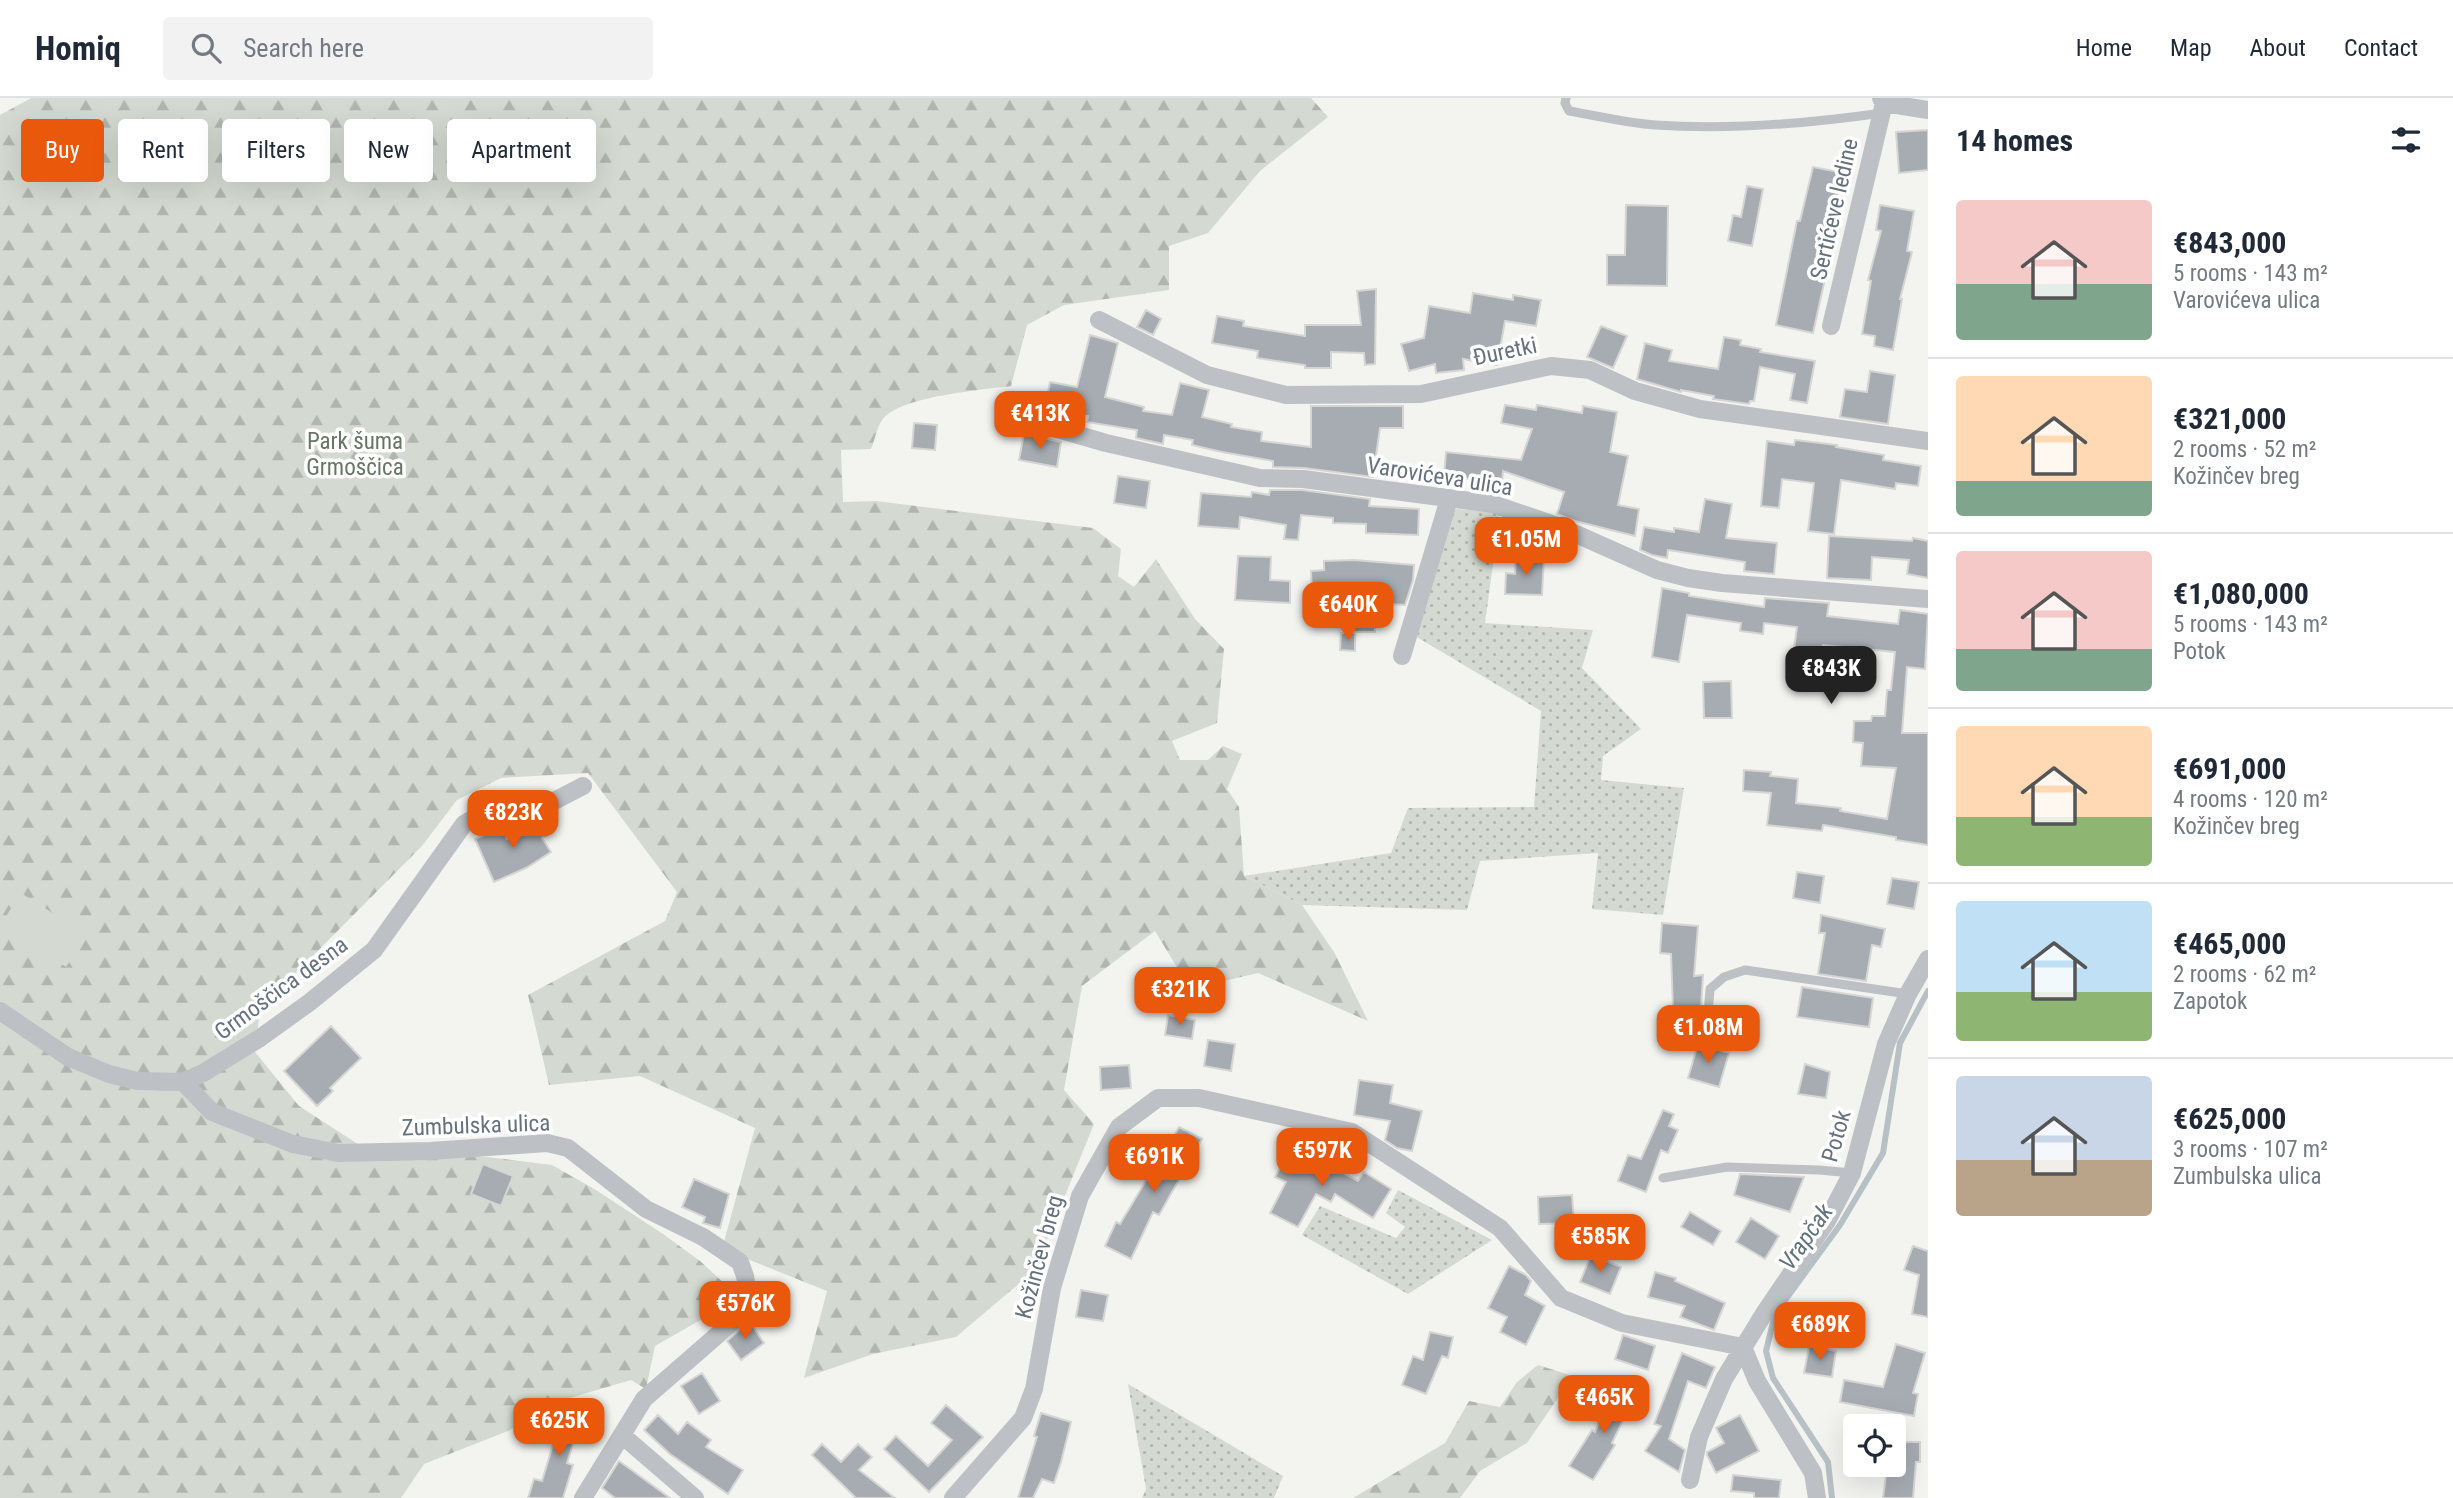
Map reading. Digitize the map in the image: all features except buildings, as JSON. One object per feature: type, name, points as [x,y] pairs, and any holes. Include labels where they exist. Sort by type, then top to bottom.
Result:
[{"type":"street","points":[[1882,105],[1928,110]]},
{"type":"street","name":"Sertićeve ledine","points":[[1831,326],[1882,105]]},
{"type":"street","name":"Đuretki","points":[[1099,320],[1207,375],[1286,395],[1421,394],[1550,366],[1590,370],[1635,391],[1700,409],[1928,441]]},
{"type":"street","name":"Varovićeva ulica","points":[[1023,419],[1106,443],[1260,478],[1303,480],[1493,505],[1558,526],[1657,570],[1688,578],[1928,599]]},
{"type":"street","points":[[1402,656],[1449,499]]},
{"type":"street","name":"Grmoščica desna","points":[[0,1011],[68,1057],[109,1074],[137,1081],[183,1082],[203,1073],[260,1038],[374,950],[464,824],[483,813],[556,800],[583,786]]},
{"type":"street","name":"Potok","points":[[1690,1480],[1699,1437],[1724,1379],[1827,1221],[1852,1173],[1886,1044],[1908,994],[1928,959]]},
{"type":"street","name":"Zumbulska ulica","points":[[183,1082],[212,1112],[293,1144],[338,1153],[430,1151],[547,1143],[568,1148],[646,1209],[703,1237],[740,1262],[747,1289],[743,1309],[730,1324],[644,1399],[583,1498]]},
{"type":"street","name":"Kožinčev breg","points":[[953,1498],[1023,1418],[1034,1389],[1052,1287],[1080,1196],[1119,1128],[1157,1098],[1199,1098],[1352,1132],[1500,1228],[1561,1298],[1622,1323],[1743,1347]]},
{"type":"street","points":[[1743,1347],[1757,1381],[1813,1473],[1817,1498]]},
{"type":"street","points":[[622,1436],[695,1498]]},
{"type":"lane","points":[[1566,98],[1569,111],[1653,125],[1743,127],[1813,123],[1882,105]]},
{"type":"lane","points":[[1709,1014],[1710,989],[1724,977],[1745,971],[1908,994]]},
{"type":"lane","points":[[1663,1178],[1727,1167],[1852,1173]]},
{"type":"green space","name":"Park šuma Grmoščica","points":[[31,98],[1311,98],[1328,117],[1260,171],[1208,233],[1169,246],[1169,290],[1064,305],[1027,325],[1011,386],[943,395],[892,411],[881,422],[871,449],[841,450],[843,502],[876,501],[1093,528],[1121,549],[1118,576],[1134,587],[1156,559],[1195,619],[1224,649],[1217,723],[1172,741],[1180,760],[1208,760],[1223,746],[1242,754],[1227,789],[1239,807],[1244,876],[1302,905],[1334,952],[1368,1021],[1258,973],[1190,989],[1155,931],[1082,986],[1064,1090],[1094,1124],[1035,1270],[956,1337],[873,1354],[804,1378],[827,1291],[722,1249],[755,1128],[640,1076],[549,1085],[528,995],[665,921],[677,892],[588,773],[501,778],[457,800],[422,846],[260,1009],[255,1052],[299,1106],[364,1148],[487,1157],[552,1165],[596,1190],[700,1261],[726,1285],[725,1306],[655,1346],[646,1389],[631,1380],[563,1400],[508,1431],[424,1464],[401,1498],[0,1498],[0,115]]},
{"type":"green space","points":[[1458,509],[1500,513],[1485,623],[1593,630],[1582,668],[1641,729],[1603,756],[1601,780],[1684,788],[1663,915],[1592,909],[1598,853],[1480,861],[1467,910],[1302,905],[1244,876],[1391,853],[1408,808],[1534,807],[1541,711],[1415,636],[1450,511]]},
{"type":"green space","points":[[21,893],[87,935],[66,967],[1,924]]},
{"type":"green space","points":[[1398,1190],[1492,1240],[1408,1294],[1302,1235],[1320,1206],[1396,1238],[1405,1227],[1386,1213]]},
{"type":"green space","points":[[1538,1365],[1573,1376],[1527,1443],[1480,1471],[1460,1498],[1353,1498],[1445,1443],[1469,1401],[1500,1407],[1517,1382]]},
{"type":"green space","points":[[1128,1384],[1283,1476],[1274,1498],[1142,1498],[1146,1489]]},
{"type":"waterway","name":"Vrapčak","points":[[1832,1498],[1828,1462],[1773,1378],[1766,1351],[1775,1314],[1840,1225],[1883,1153],[1900,1043],[1928,991]]}]
